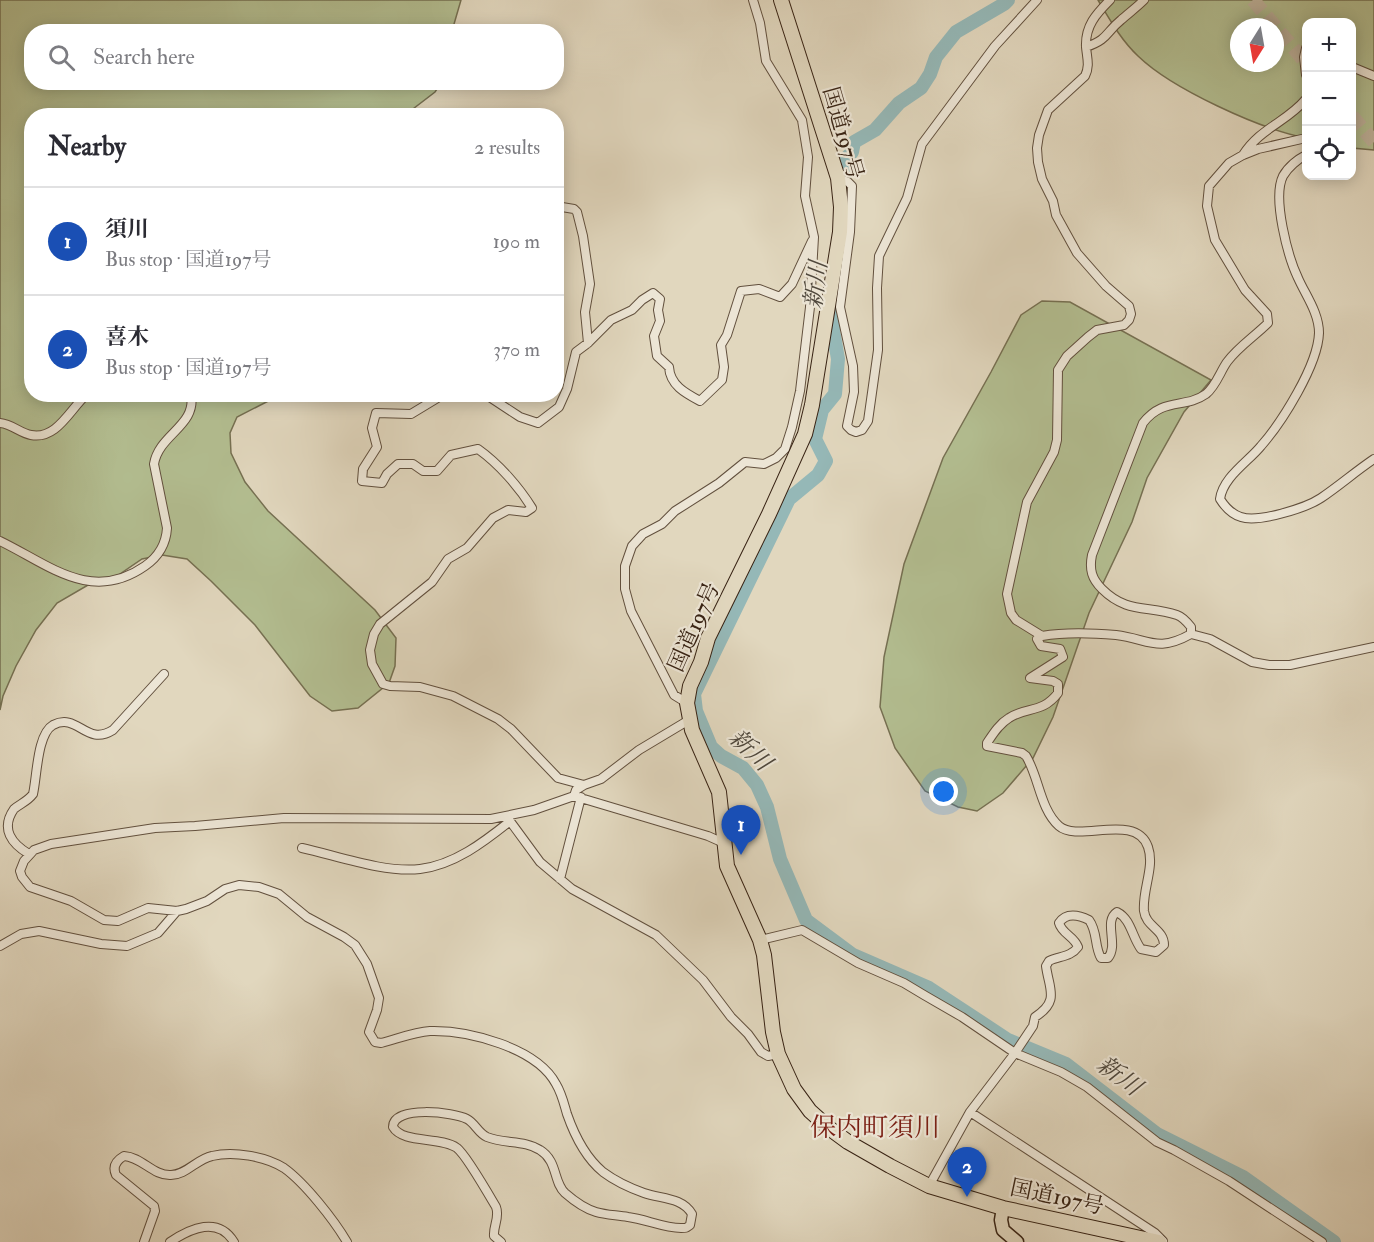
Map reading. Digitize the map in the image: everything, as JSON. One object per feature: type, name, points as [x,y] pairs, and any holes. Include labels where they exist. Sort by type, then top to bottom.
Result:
[{"type":"highway","name":"国道197号","points":[[781,0],[838,178],[841,207],[834,306],[805,434],[770,514],[708,638],[701,662],[690,686],[687,703],[689,720],[719,792],[727,866],[760,940],[769,980],[773,1032],[778,1054],[794,1089],[810,1111],[829,1128],[890,1166],[928,1186],[1003,1208],[1159,1242]]},
{"type":"main road","points":[[1003,1208],[1001,1220],[1003,1230],[1017,1242]]},
{"type":"street","points":[[687,703],[675,695],[631,611],[625,589],[625,566],[632,546],[644,534],[662,524],[675,511],[719,483],[745,462],[764,464],[776,458],[784,449],[800,392],[810,307],[814,237],[805,195],[808,157],[801,120],[766,61],[760,23],[753,0]]},
{"type":"street","points":[[834,306],[853,366],[854,392],[847,426],[856,432],[862,430],[868,421],[873,398],[878,350],[879,256],[907,198],[922,144],[967,87],[995,46],[1037,0]]},
{"type":"street","points":[[1042,636],[1016,620],[1011,613],[1007,594],[1027,502],[1054,452],[1057,440],[1058,370],[1067,356],[1097,330],[1124,325],[1131,314],[1129,306],[1077,253],[1056,214],[1053,201],[1042,179],[1037,148],[1048,110],[1086,76],[1089,68],[1087,34],[1093,18],[1110,0]]},
{"type":"street","points":[[1086,47],[1107,37],[1120,20],[1144,0]]},
{"type":"street","points":[[1356,69],[1374,76]]},
{"type":"street","points":[[1191,634],[1191,627],[1183,618],[1175,614],[1132,608],[1110,597],[1096,583],[1090,573],[1090,565],[1103,524],[1143,423],[1151,413],[1164,406],[1206,394],[1237,351],[1268,323],[1267,314],[1245,290],[1215,240],[1207,206],[1209,186],[1242,155],[1256,137],[1302,104]]},
{"type":"street","points":[[1242,155],[1302,139]]},
{"type":"street","points":[[1302,158],[1283,176],[1280,188],[1284,238],[1297,277],[1318,321],[1318,340],[1314,357],[1289,407],[1260,448],[1227,483],[1220,499],[1226,508],[1246,518],[1292,510],[1322,498],[1374,459]]},
{"type":"street","points":[[564,207],[574,209],[577,212],[583,236],[590,284],[585,312],[588,344]]},
{"type":"street","points":[[564,396],[576,352],[588,344],[611,320],[632,309],[653,293],[660,299],[658,310],[660,321],[654,336],[657,356],[669,367],[670,376],[682,391],[700,401],[722,380],[724,367],[721,345],[741,291],[759,289],[780,297],[792,284],[814,237]]},
{"type":"street","points":[[0,423],[12,426],[28,435],[40,436],[55,429],[80,402]]},
{"type":"street","points":[[0,541],[59,573],[88,581],[122,579],[132,575],[153,560],[160,553],[167,528],[154,464],[156,455],[171,434],[189,417],[193,402]]},
{"type":"street","points":[[431,402],[411,414],[376,413],[372,428],[377,447],[363,469],[362,481],[382,483],[387,474],[398,464],[413,464],[423,471],[437,471],[452,455],[478,449],[523,493],[532,508],[526,512],[503,511],[493,518],[467,548],[447,559],[432,582],[380,624],[374,634],[370,650],[372,664],[383,684],[420,687],[453,696],[498,719],[511,729],[558,778],[584,785]]},
{"type":"street","points":[[497,402],[520,417],[538,423],[555,412],[561,402]]},
{"type":"street","points":[[928,1186],[970,1112],[1015,1053],[1033,1026],[1035,1017],[1044,1012],[1050,1002],[1052,994],[1046,966],[1049,961],[1067,956],[1078,947],[1075,939],[1060,928],[1059,923],[1065,917],[1072,915],[1089,920],[1096,932],[1097,950],[1101,958],[1108,957],[1112,952],[1111,920],[1112,915],[1117,912],[1124,915],[1141,949],[1156,952],[1164,945],[1164,938],[1144,914],[1150,865],[1146,842],[1134,833],[1114,828],[1073,832],[1064,830],[1050,815],[1026,756],[1022,753],[987,746],[1002,723],[1010,717],[1040,708],[1058,693],[1058,684],[1053,681],[1030,678],[1063,657],[1060,649],[1041,646],[1037,639],[1052,634],[1100,634],[1118,635],[1163,645],[1181,640],[1191,634],[1217,642],[1252,662],[1269,666],[1290,665],[1374,647]]},
{"type":"street","points":[[29,854],[15,845],[7,835],[6,828],[11,813],[33,795],[40,749],[48,728],[56,724],[71,723],[92,735],[106,734],[113,730],[164,674]]},
{"type":"street","points":[[560,879],[577,796],[576,790],[601,779],[639,750],[689,720]]},
{"type":"street","points":[[501,1242],[494,1236],[498,1216],[496,1207],[462,1152],[443,1142],[400,1134],[392,1122],[396,1118],[424,1112],[461,1116],[472,1122],[487,1137],[535,1147],[546,1154],[564,1192],[597,1212],[679,1228],[690,1225],[692,1214],[689,1208],[676,1201],[646,1194],[622,1184],[595,1164],[576,1133],[552,1076],[526,1055],[478,1038],[444,1032],[429,1031],[381,1043],[375,1042],[369,1032],[379,998],[367,964],[351,941],[307,917],[279,894],[246,885],[233,886],[194,907],[177,911],[147,908],[118,921],[105,920],[70,901],[30,887],[20,871],[24,861],[29,854],[40,847],[51,844],[155,828],[284,818],[508,819],[577,796],[708,836],[726,844]]},
{"type":"street","points":[[302,848],[379,866],[404,870],[421,869],[454,859],[469,851],[508,819]]},
{"type":"street","points":[[508,819],[540,862],[572,889],[656,935],[703,980],[760,1052],[768,1056],[778,1054]]},
{"type":"street","points":[[0,946],[21,934],[39,931],[100,945],[127,946],[158,933],[177,911]]},
{"type":"street","points":[[760,940],[802,930],[858,963],[904,983],[962,1017],[1015,1053],[1061,1072],[1087,1087],[1156,1143],[1174,1150],[1229,1181],[1322,1242]]},
{"type":"street","points":[[970,1112],[1155,1233],[1165,1242]]},
{"type":"street","points":[[144,1242],[155,1211],[154,1206],[116,1175],[114,1170],[118,1160],[124,1156],[131,1156],[160,1173],[173,1175],[202,1159],[227,1154],[265,1161],[285,1169],[309,1193],[347,1242]]},
{"type":"street","points":[[170,1242],[199,1228],[212,1226],[221,1228],[234,1242]]},
{"type":"green space","points":[[0,0],[461,0],[454,24],[24,24],[24,90],[436,90],[414,108],[24,108],[24,402],[266,402],[237,417],[230,433],[231,453],[245,482],[268,511],[375,610],[396,638],[395,666],[389,683],[358,708],[332,711],[310,696],[255,625],[211,581],[187,559],[162,555],[142,559],[114,578],[88,585],[57,603],[36,630],[16,666],[3,696],[0,710]]},
{"type":"green space","points":[[1098,0],[1374,0],[1374,150],[1356,148],[1356,18],[1302,18],[1302,137],[1242,117],[1194,94],[1153,69],[1132,50],[1116,30]]},
{"type":"green space","points":[[1042,301],[1070,302],[1211,380],[1184,412],[1147,478],[1132,522],[1089,613],[1053,717],[1033,758],[1003,793],[977,811],[958,807],[925,791],[895,748],[880,707],[884,657],[904,564],[943,458],[1021,315]]},
{"type":"waterway","name":"新川","points":[[845,192],[843,162],[852,152],[854,142],[875,130],[899,103],[921,88],[930,74],[936,57],[956,32],[1008,0]]},
{"type":"waterway","name":"新川","points":[[840,268],[833,330],[838,359],[835,394],[822,410],[815,439],[826,461],[818,475],[789,499],[694,694],[696,711],[711,747],[721,756],[743,768],[757,785],[767,807],[780,859],[806,920],[853,955],[929,988],[1008,1040],[1066,1064],[1157,1134],[1243,1177],[1334,1242]]},
{"type":"tunnel","points":[[1253,0],[1302,58]]},
{"type":"tunnel","points":[[1356,121],[1374,142]]},
{"type":"place","name":"須川","points":[[741,855]]},
{"type":"place","name":"喜木","points":[[967,1197]]},
{"type":"district","name":"保内町須川","points":[[875,1128]]}]
